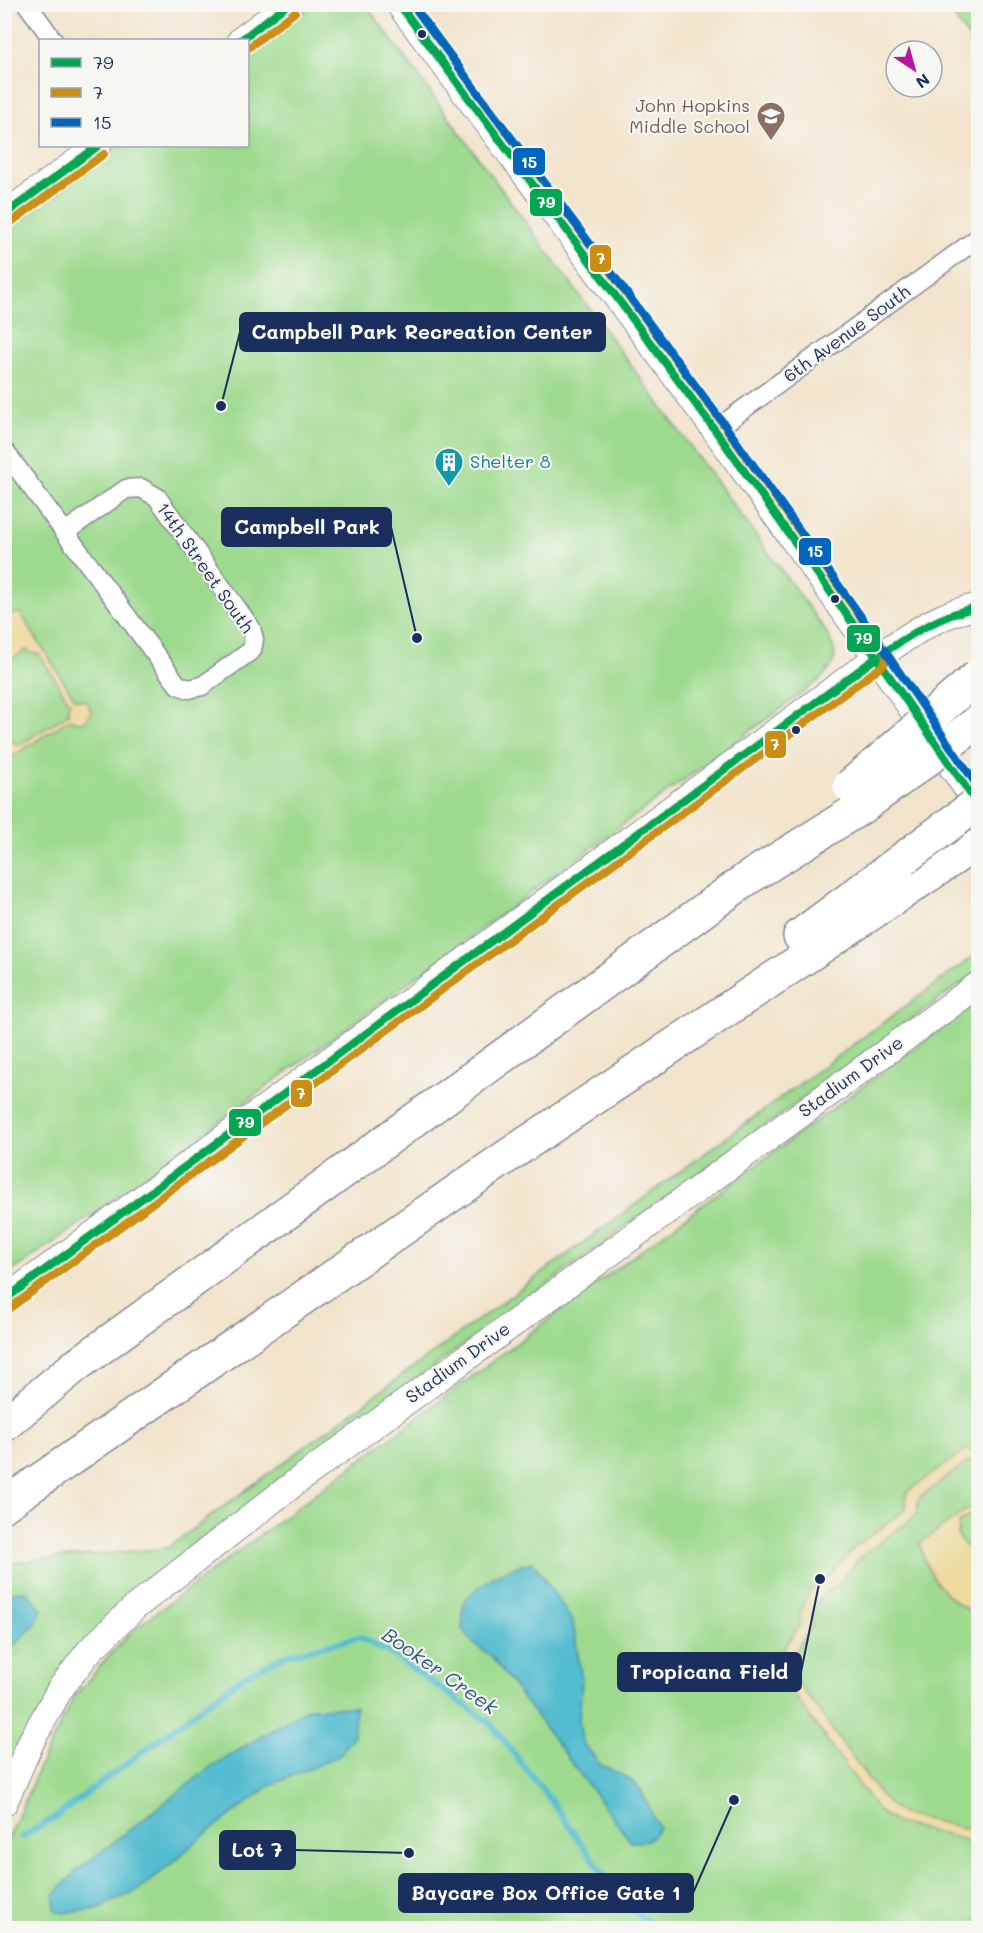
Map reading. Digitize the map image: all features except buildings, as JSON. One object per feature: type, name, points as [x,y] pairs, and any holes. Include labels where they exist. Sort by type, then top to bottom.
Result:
[{"type":"highway","points":[[857,795],[978,676]]},
{"type":"highway","points":[[4,1425],[74,1367],[748,878],[857,795],[978,722]]},
{"type":"highway","points":[[4,1505],[508,1155],[912,870],[978,804]]},
{"type":"highway","points":[[912,870],[978,842]]},
{"type":"highway","points":[[4,1402],[74,1367]]},
{"type":"street","points":[[27,4],[52,39]]},
{"type":"street","points":[[242,39],[289,4]]},
{"type":"street","points":[[399,4],[715,430],[978,804]]},
{"type":"street","points":[[4,215],[97,147]]},
{"type":"street","name":"6th Avenue South","points":[[715,430],[978,239]]},
{"type":"street","name":"14th Street South","points":[[4,451],[177,685],[189,689],[202,686],[252,650],[254,639],[251,628],[157,497],[141,488],[126,489],[65,532]]},
{"type":"street","points":[[4,1300],[876,658],[936,620],[956,611],[978,607]]},
{"type":"street","name":"Stadium Drive","points":[[4,1803],[32,1740],[60,1689],[90,1650],[135,1607],[296,1482],[978,985]]},
{"type":"green space","points":[[312,5],[366,5],[823,627],[832,644],[835,657],[830,668],[817,682],[81,1223],[5,1276],[5,232],[120,147],[249,147],[249,51]]},
{"type":"green space","points":[[951,5],[978,5],[978,51],[947,8]]},
{"type":"green space","points":[[978,953],[978,971],[289,1472],[127,1599],[5,1774],[5,1654],[37,1622],[12,1592],[5,1599],[4,1563],[167,1548]]},
{"type":"green space","points":[[978,1001],[978,1928],[5,1928],[5,1847],[40,1765],[74,1697],[133,1630]]},
{"type":"sand","points":[[20,613],[75,699],[87,701],[91,712],[85,721],[77,722],[70,719],[5,761],[5,740],[19,745],[68,714],[70,703],[39,654],[26,650],[5,664],[5,615]]},
{"type":"sand","points":[[967,1449],[978,1451],[978,1464],[969,1461],[918,1499],[917,1515],[860,1557],[837,1585],[821,1596],[812,1615],[812,1626],[795,1651],[789,1670],[880,1795],[894,1809],[903,1814],[978,1831],[978,1843],[896,1823],[877,1809],[777,1672],[783,1650],[801,1623],[800,1614],[811,1590],[829,1576],[854,1548],[906,1509],[907,1492]]},
{"type":"sand","points":[[978,1502],[978,1509],[959,1523],[958,1536],[978,1563],[978,1615],[957,1603],[940,1587],[923,1556],[920,1543]]},
{"type":"water","points":[[533,1562],[573,1622],[582,1681],[579,1718],[582,1742],[601,1765],[630,1779],[641,1791],[659,1828],[648,1841],[631,1842],[490,1655],[473,1643],[462,1629],[464,1601],[472,1593],[503,1572]]},
{"type":"water","points":[[26,1591],[42,1609],[37,1622],[5,1654],[5,1599],[12,1592]]},
{"type":"water","points":[[355,1707],[354,1735],[339,1756],[271,1785],[195,1842],[140,1889],[97,1909],[63,1913],[56,1911],[53,1896],[75,1872],[212,1766],[308,1708]]},
{"type":"waterway","name":"Booker Creek","points":[[22,1837],[54,1818],[242,1677],[286,1655],[360,1637],[393,1655],[490,1723],[552,1802],[627,1907],[660,1928]]},
{"type":"transit line","name":"79","points":[[242,39],[288,4]]},
{"type":"transit line","name":"79","points":[[399,4],[715,430],[861,635],[978,805]]},
{"type":"transit line","name":"7","points":[[10,1308],[886,661],[885,652],[723,424],[412,4]]},
{"type":"transit line","name":"15","points":[[412,4],[724,424],[870,629],[978,787]]},
{"type":"transit line","name":"7","points":[[249,47],[295,12]]},
{"type":"transit line","name":"79","points":[[4,215],[97,147]]},
{"type":"transit line","name":"7","points":[[10,223],[104,154]]},
{"type":"transit line","name":"79","points":[[4,1300],[876,658],[912,634],[937,621],[978,607]]},
{"type":"place","name":"John Hopkins Middle School","points":[[771,142]]},
{"type":"place","name":"Campbell Park Recreation Center","points":[[221,406]]},
{"type":"place","name":"Shelter 8","points":[[449,488]]},
{"type":"place","name":"Campbell Park","points":[[417,638]]},
{"type":"place","name":"Tropicana Field","points":[[820,1579]]},
{"type":"place","name":"Baycare Box Office Gate 1","points":[[734,1800]]},
{"type":"place","name":"Lot 7","points":[[409,1853]]}]
